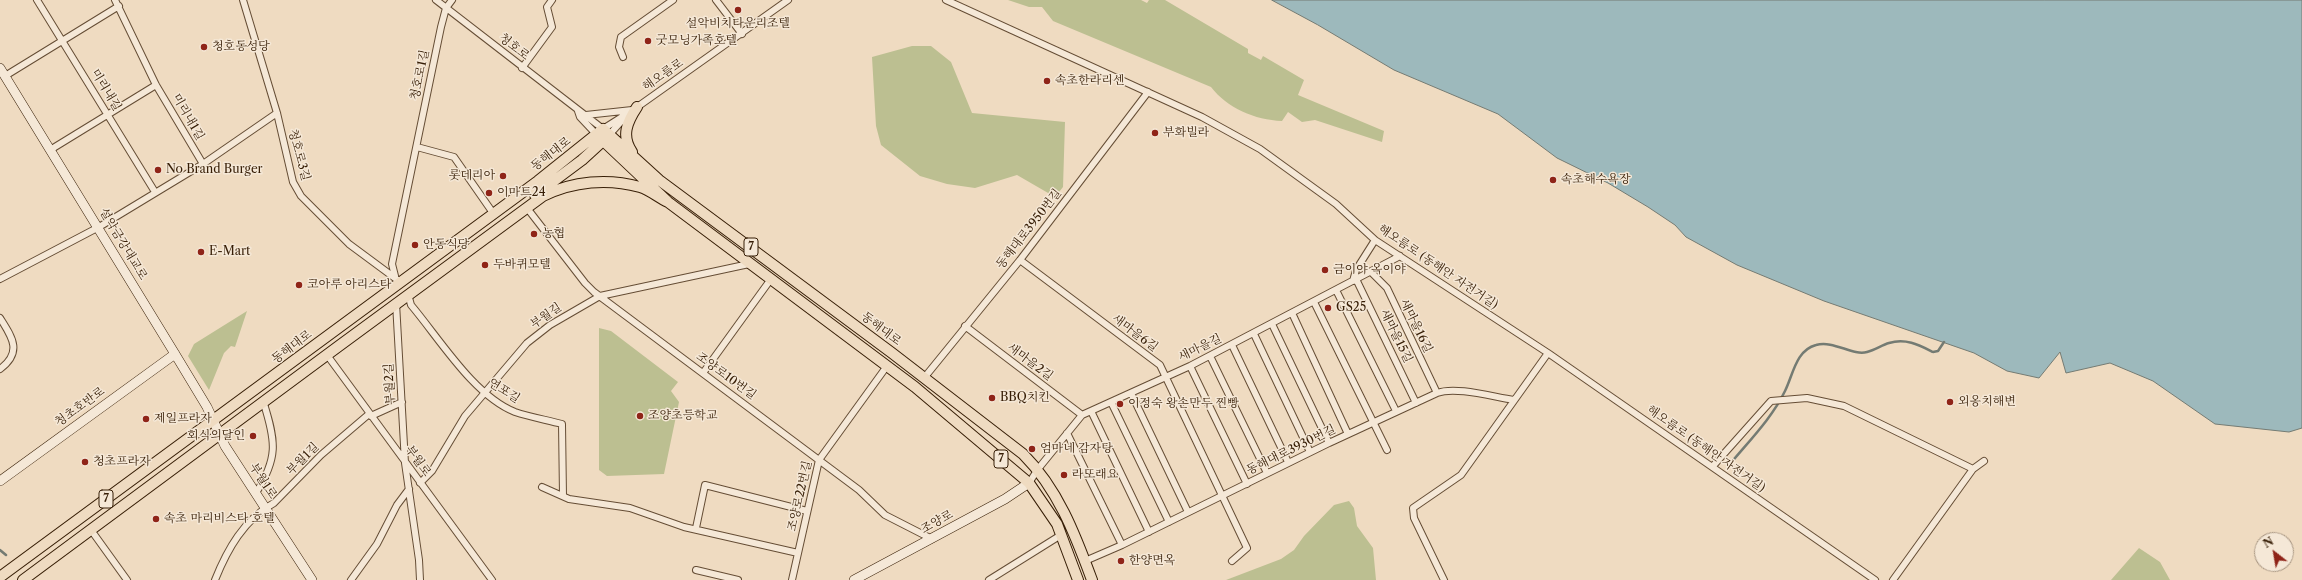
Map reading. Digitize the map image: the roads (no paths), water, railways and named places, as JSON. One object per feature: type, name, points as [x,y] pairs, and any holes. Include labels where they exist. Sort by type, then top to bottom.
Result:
[{"type":"main road","points":[[633,110],[628,121],[626,139],[627,145],[639,162]]},
{"type":"main road","name":"동해대로","points":[[603,135],[639,162],[659,180],[895,356],[1023,454],[1038,469],[1066,513],[1092,580]]},
{"type":"main road","name":"동해대로","points":[[603,135],[668,202],[915,387],[1030,483],[1061,534],[1078,580]]},
{"type":"main road","name":"동해대로","points":[[0,577],[388,292],[397,279],[493,214],[603,135]]},
{"type":"main road","name":"동해대로","points":[[492,234],[515,209],[582,160],[603,135]]},
{"type":"main road","name":"동해대로","points":[[22,580],[264,404],[396,302],[528,208],[561,187],[580,182],[624,184],[642,188],[668,202]]},
{"type":"main road","points":[[397,279],[408,294]]},
{"type":"main road","points":[[887,366],[895,356]]},
{"type":"street","name":"미리내길","points":[[37,0],[155,192]]},
{"type":"street","name":"청호로3길","points":[[244,0],[277,114],[293,182],[301,196],[349,244],[397,279]]},
{"type":"street","name":"청호로","points":[[436,0],[578,111],[586,115],[603,135]]},
{"type":"street","points":[[446,8],[452,0]]},
{"type":"street","points":[[522,68],[552,27],[546,7],[552,0]]},
{"type":"street","points":[[623,57],[618,48],[621,37],[673,0]]},
{"type":"street","points":[[716,0],[742,34]]},
{"type":"street","name":"해오름로","points":[[603,135],[625,120],[633,110],[788,0]]},
{"type":"street","name":"해오름로 (동해안 자전거길)","points":[[946,0],[1202,117],[1260,149],[1336,204],[1375,240],[1548,353],[1713,466],[1875,580]]},
{"type":"street","points":[[5,76],[117,3]]},
{"type":"street","name":"미리내1길","points":[[117,3],[156,85],[203,164]]},
{"type":"street","name":"청호로1길","points":[[397,279],[392,264],[446,8]]},
{"type":"street","name":"설악금강대교로","points":[[0,68],[99,227],[213,421],[220,436]]},
{"type":"street","points":[[50,150],[156,85]]},
{"type":"street","name":"동해대로3950번길","points":[[924,378],[1020,260],[1148,92]]},
{"type":"street","points":[[586,115],[633,110]]},
{"type":"street","name":"청호로","points":[[578,111],[580,117],[603,135]]},
{"type":"street","points":[[0,279],[99,227],[203,164],[277,114]]},
{"type":"street","points":[[417,147],[454,157],[493,214]]},
{"type":"street","name":"조양로10번길","points":[[528,208],[585,283],[600,296],[859,490],[886,515],[932,539]]},
{"type":"street","points":[[1355,280],[1356,270],[1375,240]]},
{"type":"street","name":"새마을길","points":[[1030,483],[1038,469],[1082,415],[1190,366],[1254,334],[1400,256]]},
{"type":"street","name":"새마을6길","points":[[1020,260],[1160,366],[1247,548],[1232,561]]},
{"type":"street","name":"부월길","points":[[420,483],[432,471],[465,416],[528,343],[550,325],[600,296],[749,264]]},
{"type":"street","name":"새마을16길","points":[[1371,272],[1387,288],[1437,393]]},
{"type":"street","points":[[703,373],[771,279]]},
{"type":"street","name":"새마을15길","points":[[1355,280],[1416,403]]},
{"type":"street","points":[[1336,290],[1396,411]]},
{"type":"street","name":"연포길","points":[[408,294],[411,305],[462,370],[484,393],[514,411],[562,424],[563,496]]},
{"type":"street","name":"부월2길","points":[[396,302],[405,464],[419,560],[420,580]]},
{"type":"street","points":[[1314,302],[1387,450]]},
{"type":"street","points":[[1292,313],[1348,434]]},
{"type":"street","points":[[0,318],[10,335],[14,346],[11,357],[0,369]]},
{"type":"street","points":[[1272,324],[1329,442]]},
{"type":"street","name":"새마을2길","points":[[965,326],[1082,415]]},
{"type":"street","points":[[1254,334],[1310,452]]},
{"type":"street","points":[[1232,345],[1288,462]]},
{"type":"street","points":[[1444,580],[1414,518],[1413,508],[1461,475],[1548,353]]},
{"type":"street","name":"청초호반로","points":[[0,480],[174,354]]},
{"type":"street","name":"부월로","points":[[327,355],[405,464],[492,580]]},
{"type":"street","points":[[1210,356],[1267,473]]},
{"type":"street","name":"조양로22번길","points":[[792,580],[819,460],[887,366]]},
{"type":"street","points":[[1190,366],[1247,484]]},
{"type":"street","name":"동해대로3930번길","points":[[1085,560],[1122,545],[1222,497],[1329,442],[1437,393],[1447,391],[1459,392],[1514,400]]},
{"type":"street","points":[[1132,393],[1188,512]]},
{"type":"street","points":[[1713,466],[1771,401],[1807,398],[1844,406],[1973,469]]},
{"type":"street","name":"부월1길","points":[[215,580],[229,549],[247,525],[274,503],[321,455],[370,415],[402,402]]},
{"type":"street","points":[[1111,402],[1169,522]]},
{"type":"street","name":"부월1길","points":[[256,493],[267,470],[274,447],[272,430],[264,404]]},
{"type":"street","points":[[1091,411],[1149,532]]},
{"type":"street","points":[[1067,433],[1122,545]]},
{"type":"street","name":"부월1로","points":[[220,436],[312,580]]},
{"type":"street","points":[[1893,580],[1973,469],[1984,460]]},
{"type":"street","name":"조양로","points":[[854,580],[1005,500],[1030,483]]},
{"type":"street","points":[[696,528],[705,485],[807,511]]},
{"type":"street","points":[[542,487],[563,496],[630,508],[684,527],[696,528],[798,553]]},
{"type":"street","points":[[351,580],[377,544],[397,505],[409,489]]},
{"type":"street","points":[[91,530],[127,580]]},
{"type":"street","points":[[989,580],[1061,534]]},
{"type":"street","points":[[696,570],[738,580]]},
{"type":"water","points":[[1272,0],[2302,0],[2302,428],[2289,432],[2215,424],[2153,381],[2110,363],[2066,373],[2060,352],[2039,378],[2007,371],[1974,353],[1824,301],[1737,265],[1686,237],[1675,225],[1608,183],[1557,158],[1498,114],[1394,70],[1318,25]]},
{"type":"waterway","points":[[1730,464],[1774,411],[1785,391],[1796,364],[1804,352],[1809,348],[1823,344],[1861,353],[1889,343],[1901,341],[1917,345],[1933,352],[1938,351],[1944,342]]},
{"type":"waterway","points":[[0,550],[6,555]]},
{"type":"place","name":"설악비치타운리조텔","points":[[738,10]]},
{"type":"place","name":"굿모닝가족호텔","points":[[648,41]]},
{"type":"place","name":"청호동성당","points":[[204,47]]},
{"type":"place","name":"속초한라리센","points":[[1047,81]]},
{"type":"place","name":"부화빌라","points":[[1155,133]]},
{"type":"place","name":"No Brand Burger","points":[[158,170]]},
{"type":"place","name":"롯데리아","points":[[503,176]]},
{"type":"place","name":"속초해수욕장","points":[[1553,180]]},
{"type":"place","name":"이마트24","points":[[489,193]]},
{"type":"place","name":"농협","points":[[534,234]]},
{"type":"place","name":"안동식당","points":[[415,245]]},
{"type":"place","name":"E-Mart","points":[[201,252]]},
{"type":"place","name":"두바퀴모텔","points":[[485,265]]},
{"type":"place","name":"금이야 옥이야","points":[[1325,270]]},
{"type":"place","name":"코아루 아리스타","points":[[299,285]]},
{"type":"place","name":"GS25","points":[[1328,308]]},
{"type":"place","name":"BBQ치킨","points":[[992,398]]},
{"type":"place","name":"외옹치해변","points":[[1950,402]]},
{"type":"place","name":"이정숙 왕손만두 찐빵","points":[[1120,404]]},
{"type":"place","name":"조양초등학교","points":[[640,416]]},
{"type":"place","name":"제일프라자","points":[[146,419]]},
{"type":"place","name":"회식의달인","points":[[253,436]]},
{"type":"place","name":"엄마네 감자탕","points":[[1032,449]]},
{"type":"place","name":"청초프라자","points":[[85,462]]},
{"type":"place","name":"라또래요","points":[[1064,475]]},
{"type":"place","name":"속초 마리비스타 호텔","points":[[156,519]]},
{"type":"place","name":"한양면옥","points":[[1121,561]]}]
